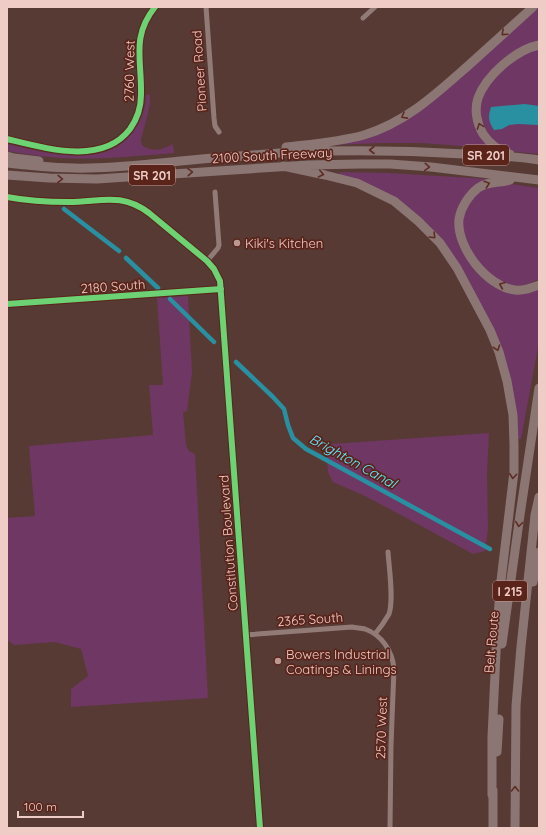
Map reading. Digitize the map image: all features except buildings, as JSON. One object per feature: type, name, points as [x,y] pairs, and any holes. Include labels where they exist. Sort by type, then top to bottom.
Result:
[{"type":"highway","points":[[225,157],[274,149],[336,142],[365,134],[389,125],[413,112],[435,96],[533,7]]},
{"type":"highway","points":[[536,159],[504,152],[495,146],[487,139],[479,127],[476,116],[477,100],[484,86],[496,71],[508,60],[524,50],[539,45]]},
{"type":"highway","name":"2100 South Freeway","points":[[7,164],[78,168],[139,165],[225,157],[322,151],[408,150],[536,159]]},
{"type":"highway","points":[[7,156],[64,164],[139,165]]},
{"type":"highway","name":"2100 South Freeway","points":[[7,176],[97,179],[283,166],[390,164],[539,180]]},
{"type":"highway","points":[[283,166],[356,183],[394,201],[418,221],[440,243],[457,268],[490,330],[499,352],[507,381],[513,415],[514,472],[500,589],[492,737],[492,795]]},
{"type":"highway","points":[[518,177],[507,181],[499,181],[483,185],[476,190],[467,200],[461,211],[459,219],[460,230],[464,244],[471,257],[481,271],[491,280],[502,286],[515,290],[528,289],[539,285]]},
{"type":"highway","name":"Belt Route","points":[[493,828],[492,795],[498,744],[502,647],[539,388]]},
{"type":"highway","name":"I 215","points":[[515,828],[516,706],[535,515],[539,497]]},
{"type":"highway","points":[[521,646],[539,552]]},
{"type":"main road","name":"2760 West","points":[[7,139],[54,150],[77,151],[103,148],[111,145],[126,134],[134,124],[141,105],[138,47],[147,18],[155,7]]},
{"type":"street","name":"Pioneer Road","points":[[206,7],[214,118],[215,126],[219,132]]},
{"type":"street","points":[[363,18],[375,7]]},
{"type":"street","points":[[207,261],[219,245],[215,192]]},
{"type":"street","name":"Constitution Boulevard","points":[[7,197],[29,201],[47,202],[117,200],[132,203],[149,213],[207,261],[218,275],[221,289],[260,828]]},
{"type":"street","name":"2180 South","points":[[7,304],[221,289]]},
{"type":"street","points":[[375,634],[387,616],[390,607],[391,597],[388,552]]},
{"type":"street","name":"2365 South","points":[[246,635],[348,627],[364,629],[375,634]]},
{"type":"street","name":"2570 West","points":[[375,634],[382,640],[388,649],[394,668],[390,828]]},
{"type":"shaded area","points":[[534,7],[539,7],[539,43],[499,62],[472,115],[478,133],[489,148],[421,143],[333,145],[420,108]]},
{"type":"shaded area","points":[[539,48],[539,154],[508,151],[488,138],[480,126],[480,96],[507,62]]},
{"type":"shaded area","points":[[149,94],[150,102],[141,139],[142,145],[146,148],[156,150],[173,144],[174,153],[118,157],[62,158],[7,151],[7,144],[40,151],[76,156],[93,155],[109,150],[123,142],[135,129],[143,113],[146,95]]},
{"type":"shaded area","points":[[340,172],[389,173],[489,179],[459,211],[474,268],[483,279],[494,286],[539,287],[539,342],[521,439],[518,439],[517,416],[491,323],[415,213],[339,175]]},
{"type":"shaded area","points":[[505,183],[539,188],[539,279],[526,285],[518,286],[501,284],[476,262],[463,232],[462,220],[470,200],[485,188]]},
{"type":"shaded area","points":[[188,296],[192,372],[187,411],[183,412],[186,445],[189,451],[195,454],[208,698],[71,707],[71,689],[88,676],[81,649],[55,642],[14,645],[7,640],[7,518],[35,516],[29,446],[153,435],[149,385],[163,385],[157,298]]},
{"type":"shaded area","points":[[489,433],[487,474],[488,529],[485,551],[473,554],[365,496],[333,482],[328,472],[327,458],[331,444]]},
{"type":"water","points":[[525,104],[539,106],[539,125],[509,125],[502,129],[494,130],[489,119],[491,107]]},
{"type":"waterway","name":"Brighton Canal","points":[[64,209],[119,251]]},
{"type":"waterway","name":"Brighton Canal","points":[[126,258],[158,288]]},
{"type":"waterway","name":"Brighton Canal","points":[[170,299],[214,342]]},
{"type":"waterway","name":"Brighton Canal","points":[[236,362],[284,409],[293,438],[306,449],[490,549]]},
{"type":"cycle path","points":[[7,139],[55,150],[72,151],[89,151],[104,147],[118,140],[130,129],[137,117],[141,99],[140,39],[143,28],[155,7]]},
{"type":"cycle path","points":[[7,197],[69,202],[110,200],[129,202],[139,206],[149,213],[207,261],[214,269],[220,281],[260,828]]},
{"type":"cycle path","points":[[7,304],[221,289]]},
{"type":"place","name":"Kiki's Kitchen","points":[[237,243]]},
{"type":"place","name":"Bowers Industrial Coatings & Linings","points":[[278,661]]}]
